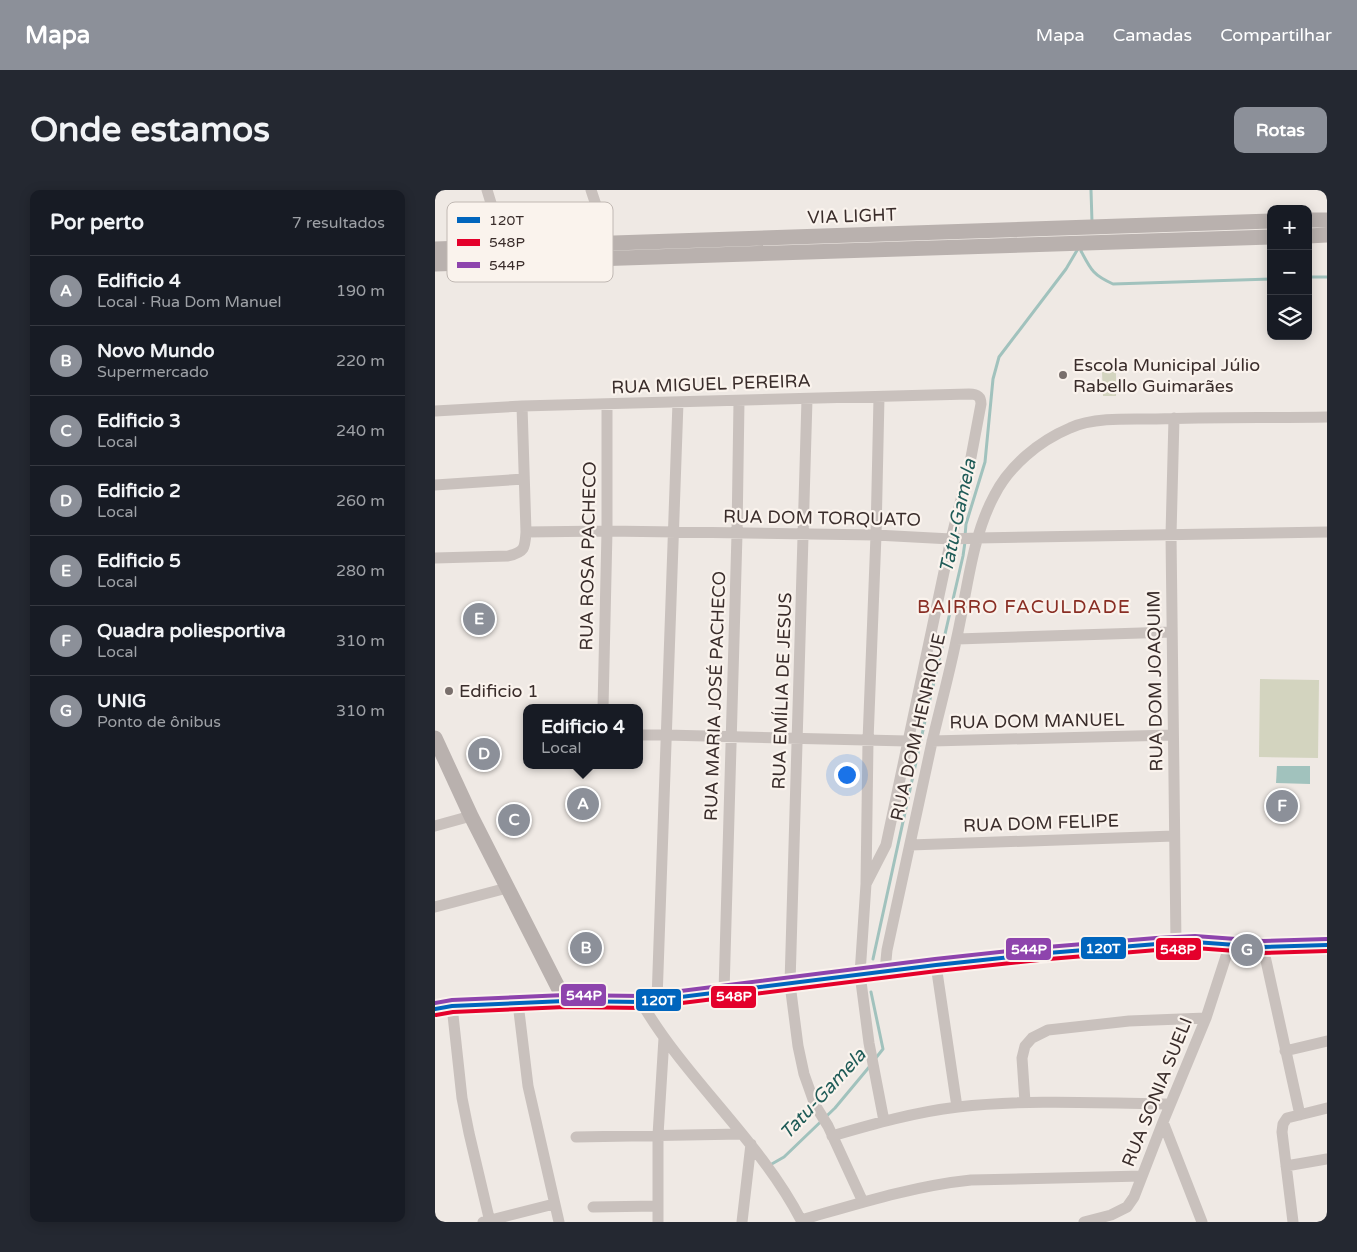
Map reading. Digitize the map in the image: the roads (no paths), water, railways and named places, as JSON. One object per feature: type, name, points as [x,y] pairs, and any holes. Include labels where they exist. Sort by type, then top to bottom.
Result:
[{"type":"main road","points":[[435,1009],[452,1006],[565,1000],[649,1001],[936,964],[1176,943],[1195,942],[1263,947],[1327,945]]},
{"type":"street","points":[[487,190],[491,202]]},
{"type":"street","points":[[591,190],[595,202]]},
{"type":"street","points":[[1312,220],[1327,220]]},
{"type":"street","name":"VIA LIGHT","points":[[613,243],[1267,222]]},
{"type":"street","points":[[1312,236],[1327,235]]},
{"type":"street","name":"VIA LIGHT","points":[[613,258],[1267,237]]},
{"type":"street","name":"RUA MIGUEL PEREIRA","points":[[435,411],[522,406],[975,394],[981,400],[981,404],[955,539]]},
{"type":"street","points":[[879,397],[869,741],[867,884],[860,974],[869,1043],[884,1121]]},
{"type":"street","name":"RUA EMÍLIA DE JESUS","points":[[807,399],[790,984],[798,1046],[804,1074],[815,1105],[830,1131],[863,1202]]},
{"type":"street","name":"RUA MARIA JOSÉ PACHECO","points":[[724,992],[739,400]]},
{"type":"street","points":[[678,402],[666,735],[649,1001],[664,1038],[762,1158],[801,1221],[863,1202],[925,1187],[971,1180],[1142,1176]]},
{"type":"street","name":"RUA ROSA PACHECO","points":[[603,704],[607,531],[607,404]]},
{"type":"street","points":[[435,558],[508,556],[523,550],[526,532],[522,406]]},
{"type":"street","name":"RUA DOM HENRIQUE","points":[[885,971],[887,950],[932,741],[957,639],[974,538],[985,513],[1006,477],[1024,457],[1042,443],[1070,427],[1087,422],[1174,418],[1327,417]]},
{"type":"street","name":"RUA DOM JOAQUIM","points":[[1174,418],[1171,535],[1176,943]]},
{"type":"street","points":[[435,485],[525,479]]},
{"type":"street","name":"RUA DOM TORQUATO","points":[[526,532],[673,532],[955,539],[1327,532]]},
{"type":"street","points":[[867,884],[886,845],[907,741],[955,539]]},
{"type":"street","points":[[957,639],[1172,632]]},
{"type":"street","points":[[643,735],[907,741]]},
{"type":"street","name":"RUA DOM MANUEL","points":[[932,741],[1173,735]]},
{"type":"street","points":[[436,744],[565,1000]]},
{"type":"street","points":[[435,826],[471,816]]},
{"type":"street","name":"RUA DOM FELIPE","points":[[910,845],[1174,836]]},
{"type":"street","points":[[435,907],[507,888]]},
{"type":"street","name":"RUA SONIA SUELI","points":[[1084,1222],[1111,1215],[1127,1207],[1134,1198],[1206,1018],[1231,944]]},
{"type":"street","points":[[1263,947],[1299,1115]]},
{"type":"street","points":[[936,964],[957,1107]]},
{"type":"street","points":[[518,1003],[528,1086],[559,1222]]},
{"type":"street","points":[[452,1006],[462,1098],[487,1221],[555,1204]]},
{"type":"street","points":[[1025,1102],[1022,1058],[1025,1046],[1032,1038],[1048,1030],[1129,1021],[1206,1018]]},
{"type":"street","points":[[657,1222],[658,1135],[664,1038]]},
{"type":"street","points":[[1285,1051],[1327,1041]]},
{"type":"street","points":[[830,1131],[957,1107],[1025,1102],[1170,1104]]},
{"type":"street","points":[[1293,1222],[1283,1124],[1287,1118],[1327,1108]]},
{"type":"street","points":[[1163,1122],[1202,1222]]},
{"type":"street","points":[[576,1137],[742,1134]]},
{"type":"street","points":[[742,1222],[751,1144]]},
{"type":"street","points":[[1286,1166],[1327,1158]]},
{"type":"street","points":[[593,1207],[658,1206]]},
{"type":"water","points":[[1277,766],[1310,766],[1310,784],[1276,783]]},
{"type":"waterway","name":"Tatu-Gamela","points":[[1091,190],[1092,222]]},
{"type":"waterway","name":"Tatu-Gamela","points":[[965,536],[966,524],[985,462],[993,379],[999,357],[1066,269],[1079,247]]},
{"type":"waterway","points":[[1082,248],[1081,251],[1093,271],[1101,278],[1113,284],[1267,279]]},
{"type":"waterway","points":[[1312,277],[1327,277]]},
{"type":"waterway","name":"Tatu-Gamela","points":[[873,959],[965,542]]},
{"type":"waterway","name":"Tatu-Gamela","points":[[871,992],[883,1049],[875,1059]]},
{"type":"waterway","name":"Tatu-Gamela","points":[[770,1165],[784,1157],[835,1108],[870,1066]]},
{"type":"place","name":"Escola Municipal Júlio Rabello Guimarães","points":[[1063,375]]},
{"type":"place","name":"Edificio 5","points":[[479,619]]},
{"type":"place","name":"Edificio 1","points":[[449,691]]},
{"type":"place","name":"Edificio 2","points":[[484,754]]},
{"type":"place","name":"Edificio 4","points":[[583,804]]},
{"type":"place","name":"Quadra poliesportiva","points":[[1282,806]]},
{"type":"place","name":"Edificio 3","points":[[514,820]]},
{"type":"place","name":"Novo Mundo","points":[[586,948]]},
{"type":"place","name":"UNIG","points":[[1247,950]]},
{"type":"district","name":"BAIRRO FACULDADE","points":[[1024,607]]}]
